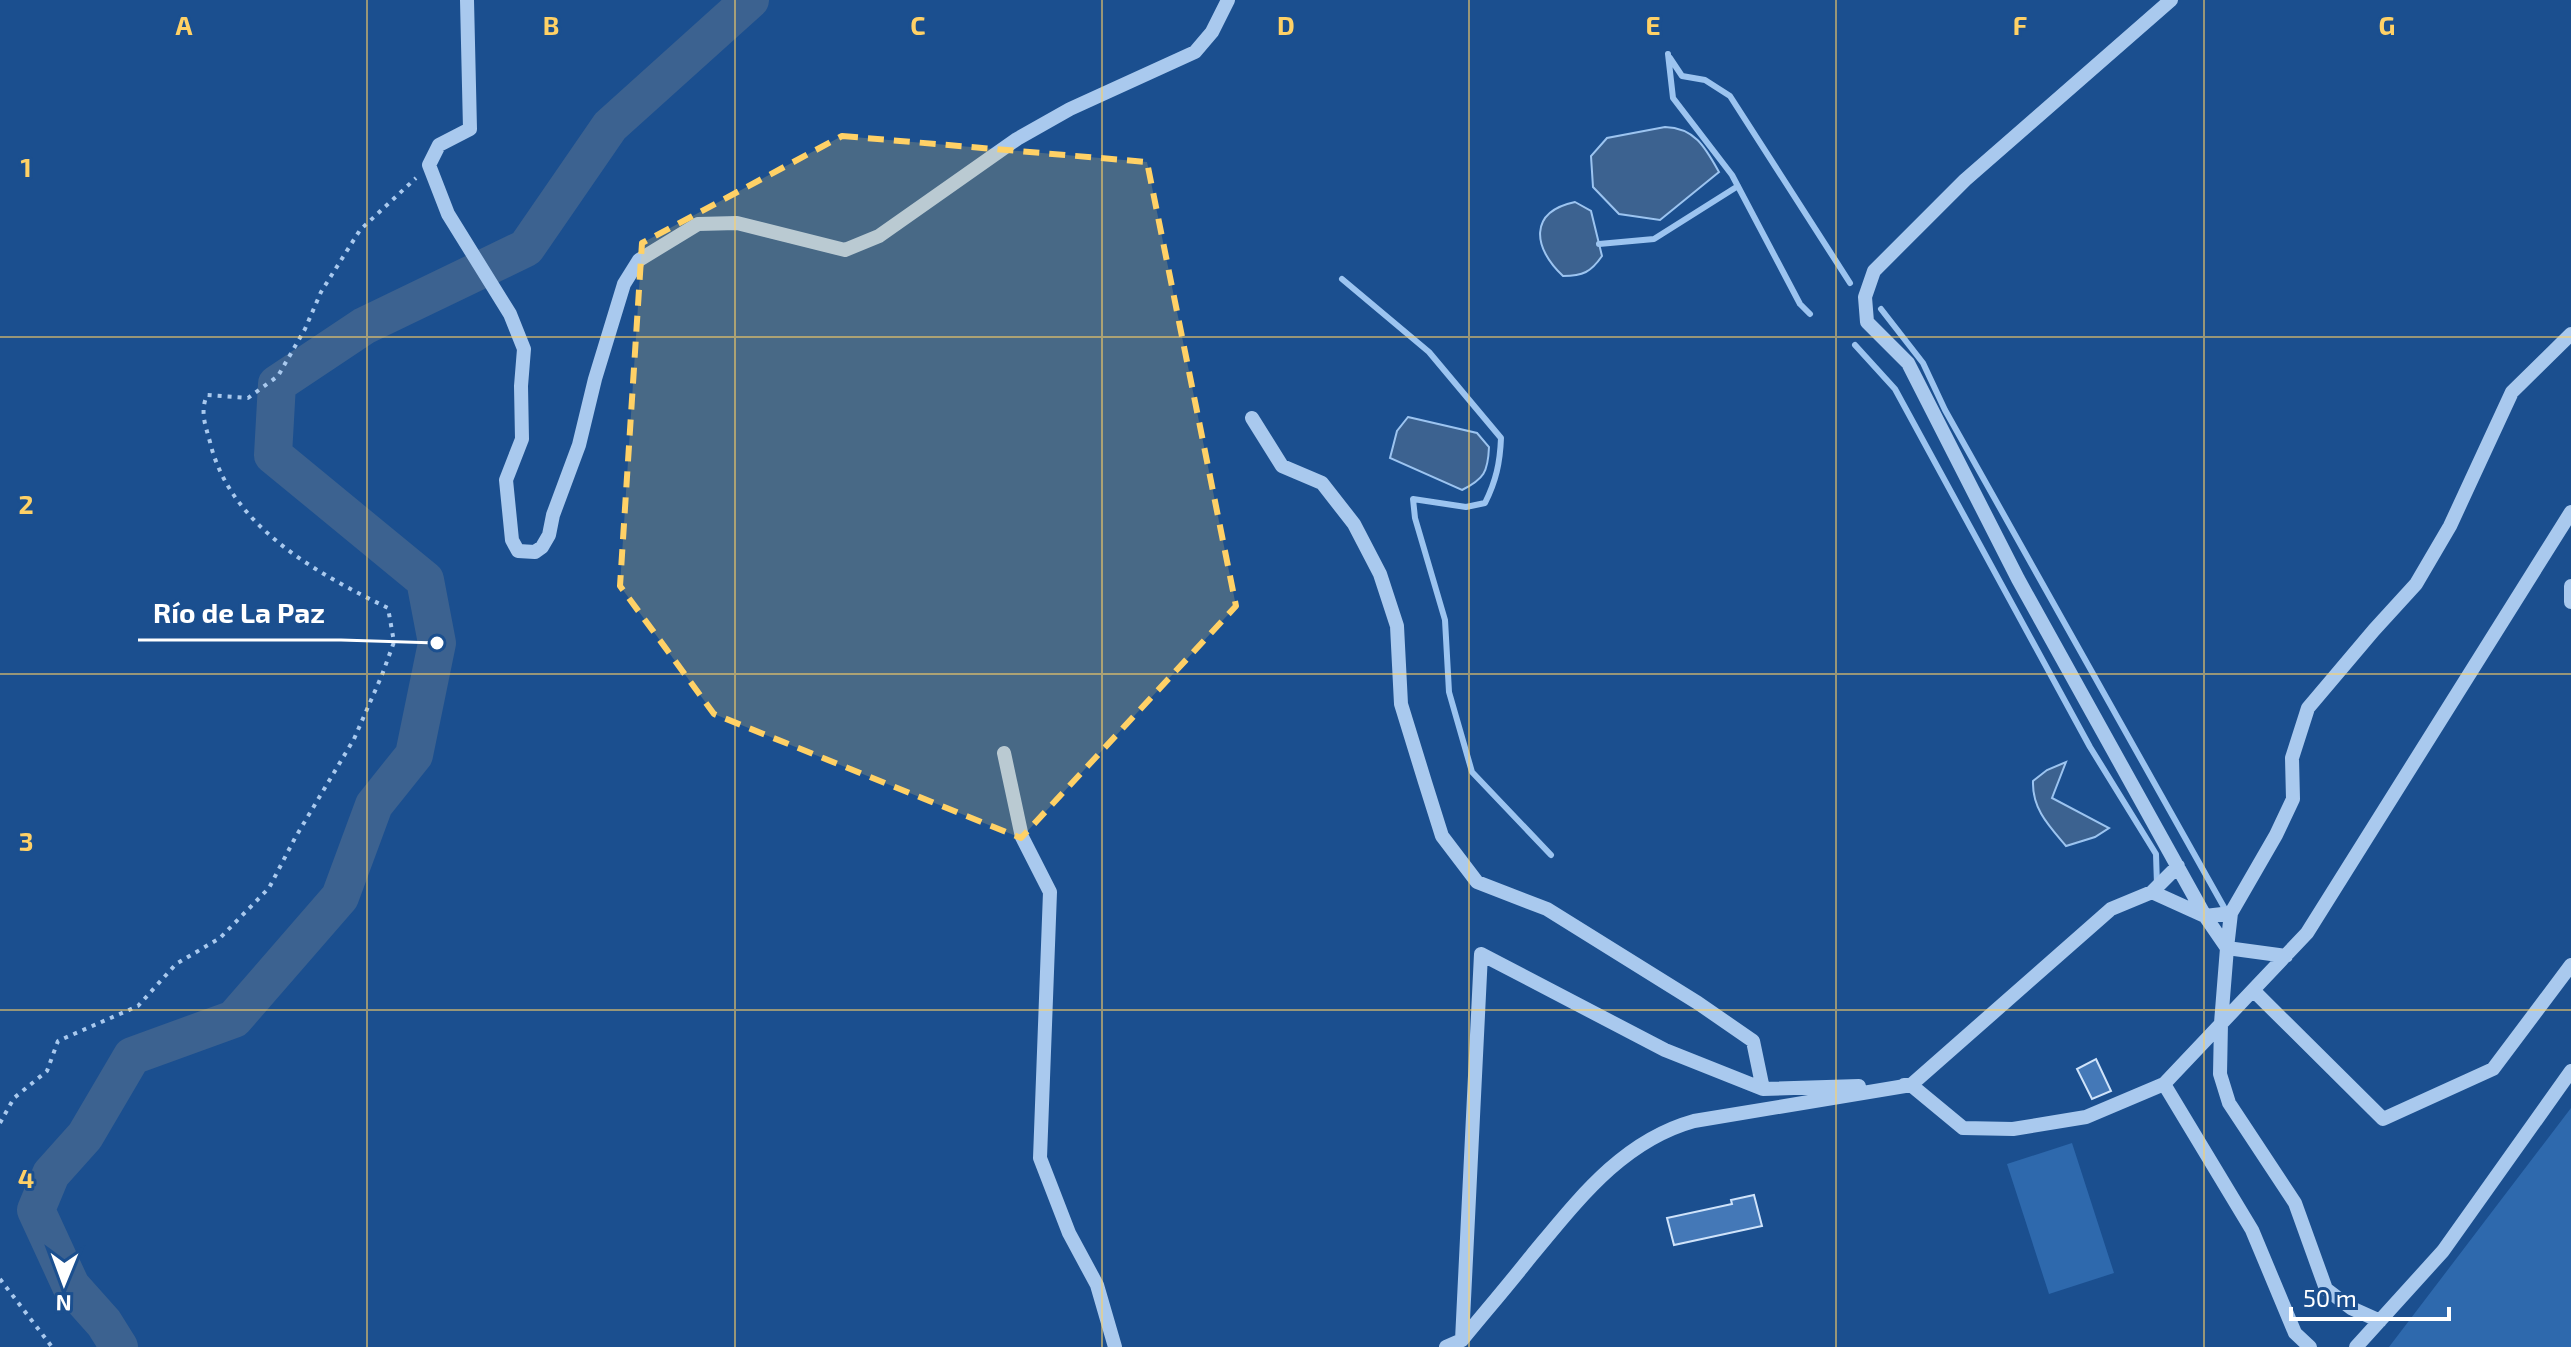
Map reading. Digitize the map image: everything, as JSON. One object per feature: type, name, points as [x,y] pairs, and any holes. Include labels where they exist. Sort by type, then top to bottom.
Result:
[{"type":"street","points":[[467,0],[470,129],[439,145],[429,165],[448,214],[510,314],[524,349],[522,439],[506,480],[512,540],[518,551],[526,552],[535,552],[542,547],[549,535],[553,515],[579,445],[624,284],[639,260],[698,224],[737,223],[845,250],[879,236],[1017,139],[1070,109],[1195,52],[1212,32],[1228,0]]},
{"type":"street","points":[[2171,0],[1965,180],[1874,271],[1865,297],[1867,322],[1908,363],[2018,579],[2205,916],[2227,948],[2286,956]]},
{"type":"street","points":[[2380,1321],[2351,1308],[2326,1289],[2295,1203],[2229,1103],[2220,1074],[2221,1023],[2231,913],[2293,799],[2292,758],[2308,708],[2416,584],[2450,526],[2512,392],[2571,334]]},
{"type":"street","points":[[1252,418],[1282,466],[1322,483],[1354,524],[1380,574],[1397,626],[1401,704],[1442,836],[1477,882],[1547,909],[1753,1041],[1763,1089]]},
{"type":"street","points":[[1462,1340],[1481,954],[1665,1050],[1763,1089],[1911,1085],[1963,1128],[2013,1129],[2086,1117],[2164,1084],[2307,933],[2571,512]]},
{"type":"street","points":[[2571,586],[2571,602]]},
{"type":"street","points":[[1004,753],[1022,837],[1050,892],[1040,1158],[1069,1233],[1097,1285],[1115,1347]]},
{"type":"street","points":[[1446,1347],[1462,1340],[1580,1195],[1625,1155],[1670,1128],[1694,1121],[1911,1085],[2111,909],[2152,892],[2178,866]]},
{"type":"street","points":[[2152,892],[2205,916],[2231,913]]},
{"type":"street","points":[[2254,991],[2383,1119],[2493,1069],[2571,965]]},
{"type":"street","points":[[2356,1347],[2443,1251],[2571,1071]]},
{"type":"street","points":[[2164,1084],[2252,1230],[2295,1333],[2310,1347]]},
{"type":"path","points":[[0,1123],[14,1098],[47,1071],[58,1041],[138,1006],[176,964],[220,938],[269,888],[354,739],[394,642],[388,608],[301,562],[242,507],[214,458],[202,409],[207,395],[248,398],[278,376],[305,329],[321,292],[360,230],[429,165]]},
{"type":"path","points":[[0,1279],[52,1347]]},
{"type":"highlighted area","points":[[842,136],[1147,162],[1236,606],[1021,838],[714,714],[620,586],[642,243]]},
{"type":"shaded area","points":[[1665,127],[1684,131],[1698,140],[1719,172],[1660,220],[1619,214],[1593,187],[1591,156],[1607,138]]},
{"type":"shaded area","points":[[1575,202],[1591,211],[1602,256],[1586,272],[1563,276],[1546,254],[1540,232],[1549,214]]},
{"type":"shaded area","points":[[1408,417],[1477,433],[1489,447],[1486,469],[1480,478],[1462,490],[1390,458],[1397,431]]},
{"type":"shaded area","points":[[2066,762],[2052,798],[2109,828],[2095,837],[2066,846],[2039,809],[2033,781],[2047,770]]},
{"type":"shaded area","points":[[2571,1108],[2571,1347],[2389,1347]]},
{"type":"shaded area","points":[[2072,1143],[2114,1273],[2049,1294],[2007,1164]]},
{"type":"building","points":[[2096,1059],[2111,1091],[2092,1099],[2077,1069]]},
{"type":"building","points":[[1754,1195],[1762,1226],[1674,1245],[1667,1218],[1732,1204],[1731,1200]]},
{"type":"waterway","points":[[119,1347],[104,1323],[71,1286],[36,1210],[51,1174],[85,1136],[132,1056],[234,1019],[340,897],[374,805],[414,755],[437,643],[425,580],[273,455],[277,384],[364,326],[526,248],[610,126],[750,0]]},
{"type":"waterway","points":[[1668,54],[1673,98],[1732,175],[1800,304],[1810,314]]},
{"type":"waterway","points":[[1670,58],[1682,76],[1705,80],[1730,96],[1850,283]]},
{"type":"waterway","points":[[1599,244],[1654,239],[1738,186]]},
{"type":"waterway","points":[[1342,279],[1429,352],[1501,438],[1497,472],[1485,503],[1466,507],[1413,499],[1415,518],[1445,620],[1449,692],[1472,772],[1551,855]]},
{"type":"waterway","points":[[1881,309],[1923,363],[1945,410],[2225,909]]},
{"type":"waterway","points":[[1855,345],[1895,389],[2090,747],[2156,854],[2157,885]]},
{"type":"place","name":"Río de La Paz","points":[[437,643]]}]
